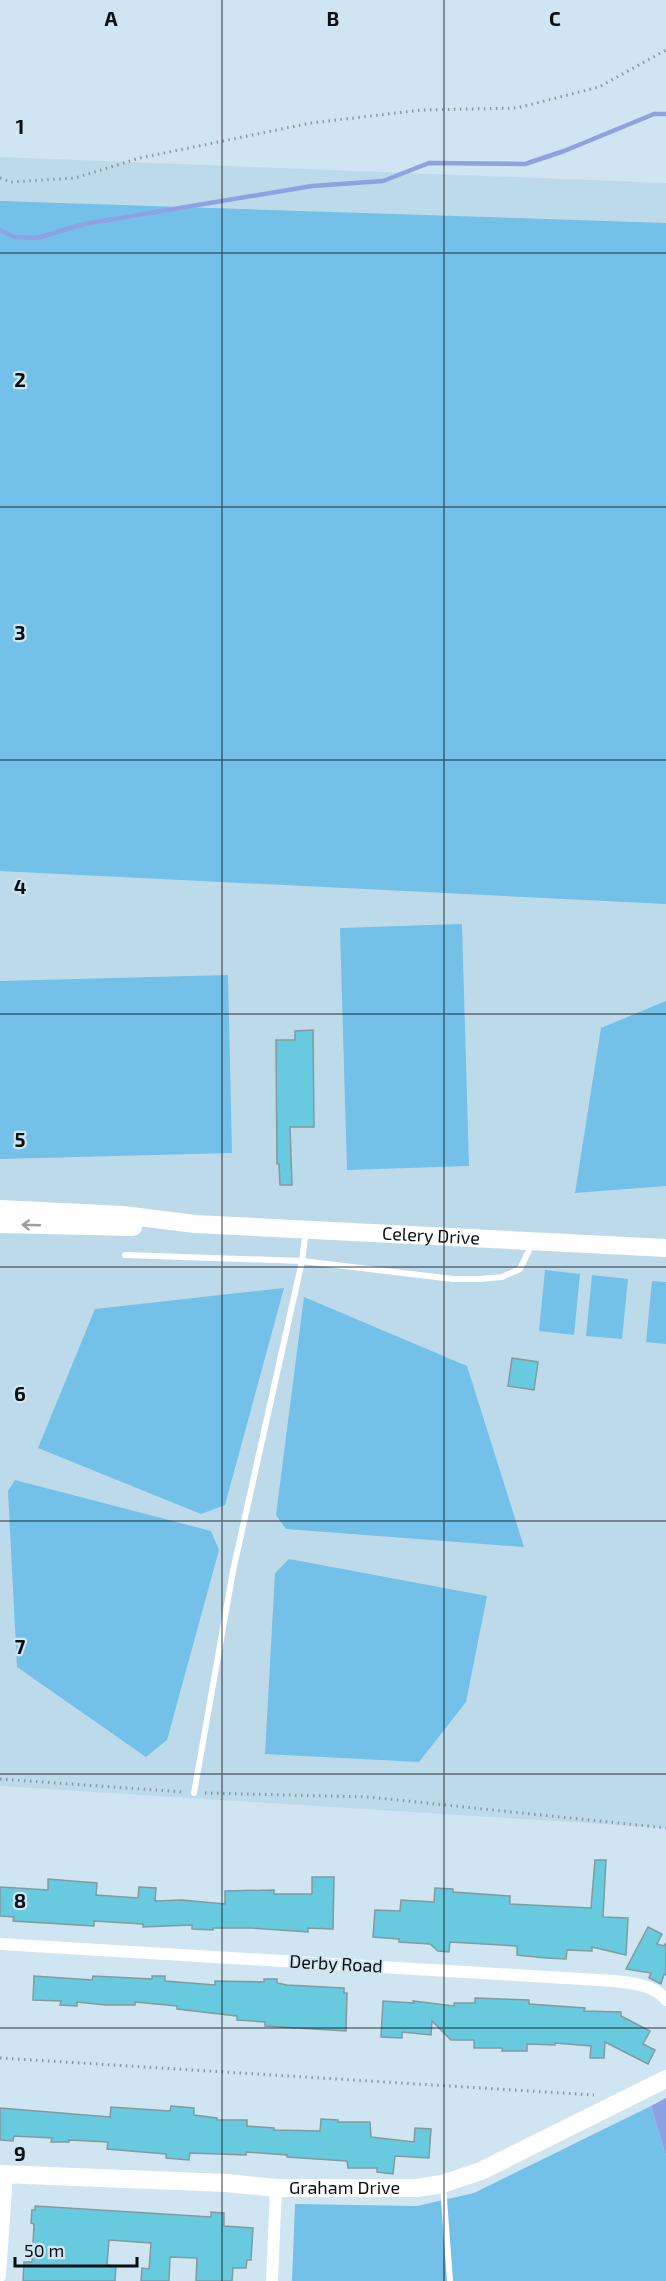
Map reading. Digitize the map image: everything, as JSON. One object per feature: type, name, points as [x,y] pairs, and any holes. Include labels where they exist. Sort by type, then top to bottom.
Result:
[{"type":"street","name":"Celery Drive","points":[[0,1209],[123,1215],[195,1224],[666,1248]]},
{"type":"street","name":"Celery Drive","points":[[0,1224],[122,1227],[195,1224]]},
{"type":"street","name":"Derby Road","points":[[0,1944],[614,1981],[640,1984],[662,1995],[666,2000]]},
{"type":"street","name":"Graham Drive","points":[[3,2174],[276,2187],[390,2190],[417,2188],[442,2184],[481,2171],[666,2079]]},
{"type":"street","points":[[0,2276],[3,2174]]},
{"type":"street","points":[[272,2281],[276,2187]]},
{"type":"lane","points":[[194,1793],[234,1570],[303,1261],[306,1230]]},
{"type":"lane","points":[[125,1256],[303,1261],[453,1279],[480,1279],[502,1277],[520,1269],[533,1242]]},
{"type":"lane","points":[[442,2184],[450,2281]]},
{"type":"path","points":[[0,178],[11,182],[75,178],[140,158],[310,123],[422,110],[517,108],[599,87],[666,50]]},
{"type":"path","points":[[0,1779],[194,1793],[369,1797],[666,1828]]},
{"type":"path","points":[[0,2058],[597,2095]]},
{"type":"shaded area","points":[[0,157],[666,183],[666,1828],[0,1786]]},
{"type":"shaded area","points":[[0,201],[666,223],[666,904],[0,871]]},
{"type":"shaded area","points":[[462,924],[469,1166],[347,1170],[340,928]]},
{"type":"shaded area","points":[[228,975],[232,1153],[0,1159],[0,981]]},
{"type":"shaded area","points":[[666,1001],[666,1186],[575,1193],[601,1028]]},
{"type":"shaded area","points":[[545,1270],[580,1274],[574,1335],[539,1331]]},
{"type":"shaded area","points":[[592,1275],[628,1279],[622,1339],[586,1336]]},
{"type":"shaded area","points":[[652,1281],[666,1282],[666,1344],[646,1342]]},
{"type":"shaded area","points":[[284,1288],[225,1505],[201,1514],[38,1448],[95,1309]]},
{"type":"shaded area","points":[[304,1297],[467,1366],[524,1547],[286,1529],[276,1515]]},
{"type":"shaded area","points":[[15,1480],[211,1531],[219,1550],[167,1740],[146,1757],[17,1667],[8,1491]]},
{"type":"shaded area","points":[[289,1559],[487,1596],[466,1702],[419,1762],[265,1754],[275,1573]]},
{"type":"shaded area","points":[[666,2098],[666,2156],[651,2106]]},
{"type":"shaded area","points":[[651,2106],[666,2156],[666,2281],[292,2281],[295,2204],[417,2206],[474,2193]]},
{"type":"building","points":[[313,1030],[314,1127],[290,1127],[292,1185],[280,1185],[279,1164],[277,1164],[276,1040],[295,1040],[295,1031]]},
{"type":"building","points":[[512,1358],[538,1362],[534,1390],[508,1386]]},
{"type":"building","points":[[595,1860],[606,1860],[603,1917],[628,1918],[626,1955],[592,1947],[592,1951],[567,1950],[566,1959],[546,1958],[517,1955],[517,1946],[450,1942],[449,1952],[438,1951],[430,1944],[373,1937],[375,1910],[400,1911],[401,1900],[434,1902],[435,1888],[453,1889],[453,1892],[510,1896],[510,1904],[591,1908]]},
{"type":"building","points":[[312,1877],[334,1877],[333,1929],[308,1928],[308,1932],[251,1928],[213,1928],[213,1930],[192,1929],[192,1925],[143,1927],[143,1924],[94,1921],[94,1926],[13,1921],[14,1917],[0,1916],[0,1887],[48,1890],[48,1879],[97,1883],[96,1895],[138,1898],[139,1887],[156,1888],[155,1901],[182,1900],[225,1904],[225,1891],[274,1890],[274,1894],[312,1894]]},
{"type":"building","points":[[648,1927],[662,1934],[657,1944],[664,1946],[666,1943],[666,1975],[664,1974],[661,1984],[649,1978],[651,1973],[626,1969]]},
{"type":"building","points":[[34,1976],[92,1980],[93,1976],[152,1979],[152,1976],[165,1976],[165,1981],[215,1985],[215,1981],[264,1982],[264,1979],[277,1979],[277,1983],[287,1985],[344,1988],[344,1993],[347,1993],[346,2031],[265,2026],[265,2022],[237,2020],[237,2016],[135,2002],[135,2005],[77,2002],[77,2006],[60,2005],[61,2001],[33,2000]]},
{"type":"building","points":[[475,1998],[529,2000],[529,2004],[585,2008],[584,2011],[621,2012],[621,2016],[650,2031],[643,2044],[655,2050],[648,2064],[605,2042],[604,2058],[590,2058],[591,2046],[555,2043],[555,2045],[527,2044],[527,2051],[474,2048],[474,2040],[451,2040],[432,2021],[431,2035],[402,2032],[402,2038],[381,2037],[383,2001],[414,2003],[413,2001],[454,2006],[454,2003],[475,2003]]},
{"type":"building","points":[[171,2106],[194,2108],[194,2115],[217,2118],[217,2120],[247,2120],[247,2126],[274,2128],[274,2130],[320,2131],[321,2119],[338,2120],[338,2122],[370,2122],[371,2137],[414,2142],[415,2128],[431,2129],[429,2158],[395,2156],[393,2174],[377,2172],[377,2168],[348,2168],[347,2161],[287,2157],[287,2155],[246,2152],[246,2155],[190,2153],[189,2160],[166,2158],[166,2154],[107,2149],[108,2142],[69,2140],[69,2142],[51,2142],[52,2138],[14,2136],[13,2141],[0,2140],[0,2108],[110,2117],[111,2107],[170,2111]]},
{"type":"building","points":[[35,2206],[211,2217],[211,2212],[224,2213],[224,2226],[253,2228],[251,2260],[247,2260],[246,2268],[233,2268],[232,2281],[196,2281],[197,2258],[170,2257],[169,2281],[141,2281],[142,2268],[149,2269],[151,2243],[109,2240],[107,2265],[116,2266],[115,2281],[23,2281],[24,2262],[32,2262],[34,2224],[31,2223],[32,2210],[35,2210]]},
{"type":"waterway","points":[[0,230],[14,237],[37,238],[84,224],[312,186],[383,181],[429,163],[525,164],[564,151],[654,114],[666,114]]}]
